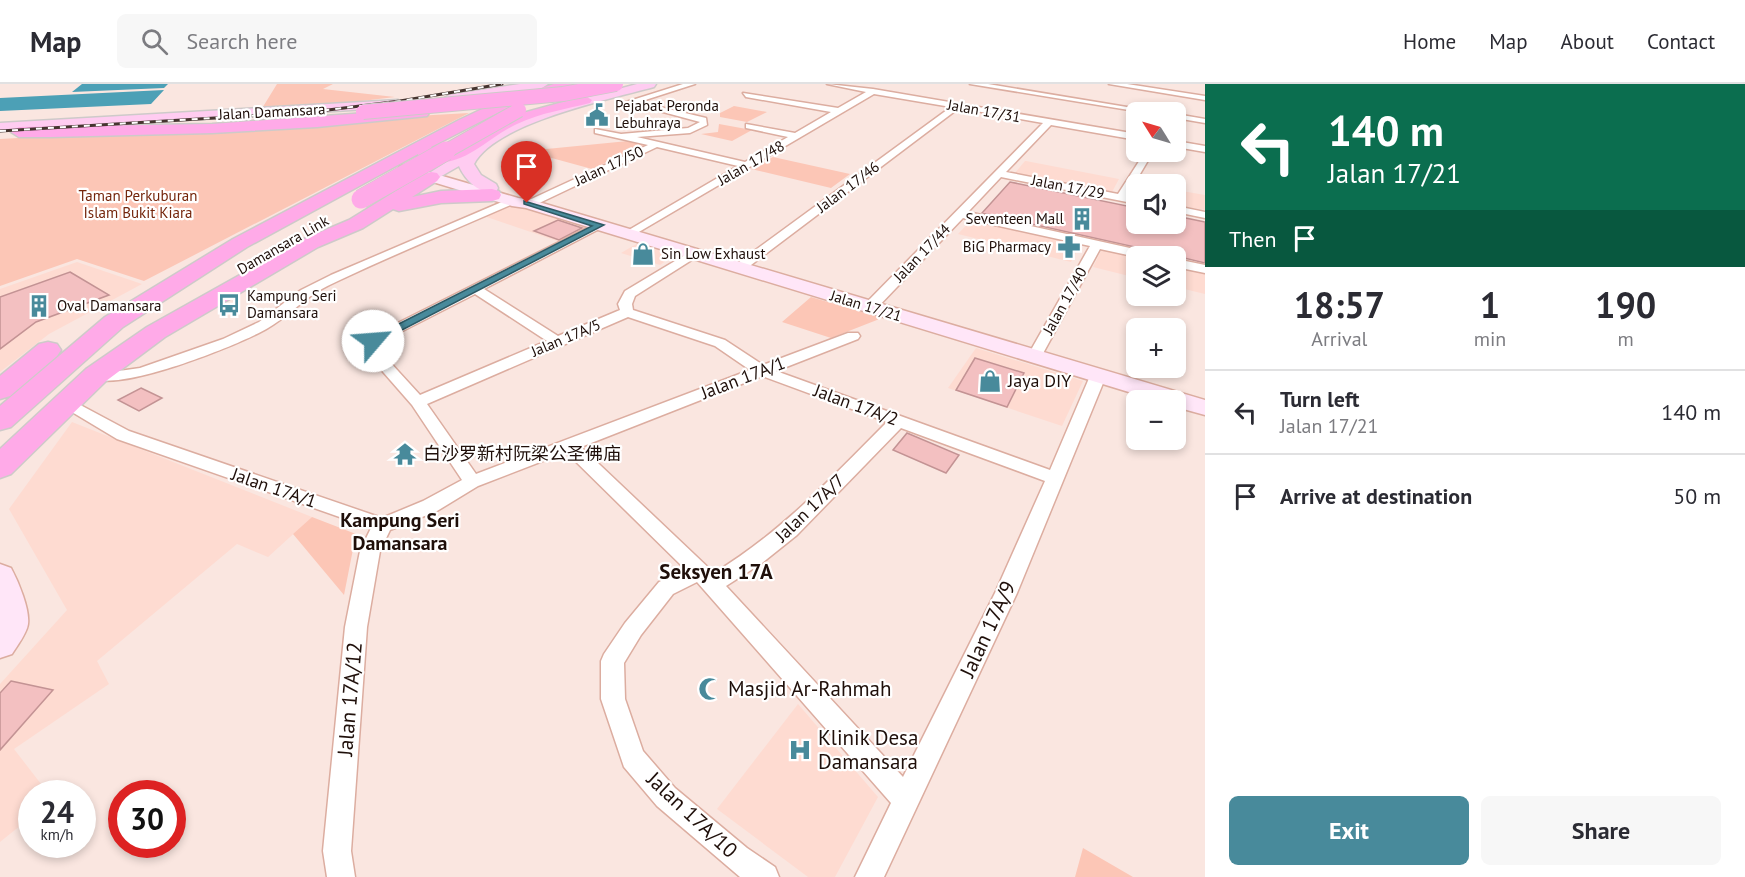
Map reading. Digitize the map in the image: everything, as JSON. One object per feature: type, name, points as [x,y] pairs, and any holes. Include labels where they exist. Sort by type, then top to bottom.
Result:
[{"type":"highway","name":"Damansara Link","points":[[0,421],[114,322],[233,247],[464,123],[500,106],[568,84]]},
{"type":"highway","points":[[363,192],[427,151],[507,109],[568,84]]},
{"type":"highway","name":"Damansara Link","points":[[0,440],[79,370],[126,337],[363,192],[519,110],[587,84]]},
{"type":"highway","points":[[19,132],[363,112],[563,94],[615,84]]},
{"type":"highway","points":[[427,151],[426,158],[449,158],[512,121],[585,100]]},
{"type":"highway","points":[[19,132],[214,130],[338,122],[472,108],[480,110],[464,123]]},
{"type":"highway","points":[[356,224],[434,175]]},
{"type":"highway","points":[[0,468],[96,375],[156,332],[311,243],[396,189],[393,184],[382,182],[153,303],[92,340]]},
{"type":"highway","points":[[311,243],[395,207],[422,199],[491,192]]},
{"type":"highway","points":[[0,390],[72,332],[182,269],[233,247]]},
{"type":"main road","name":"Jalan Damansara","points":[[0,127],[422,102],[469,97],[542,84]]},
{"type":"main road","points":[[434,175],[515,125],[535,116],[585,100],[650,84]]},
{"type":"main road","points":[[0,133],[19,132]]},
{"type":"main road","points":[[473,151],[466,164],[468,170],[472,177],[491,192]]},
{"type":"street","points":[[622,136],[690,130],[704,123],[703,120],[693,116],[630,102],[691,84]]},
{"type":"street","name":"Jalan 17/31","points":[[831,84],[1126,135]]},
{"type":"street","points":[[974,84],[1068,102],[1126,109]]},
{"type":"street","points":[[1113,84],[1205,98]]},
{"type":"street","name":"Jalan 17/48","points":[[628,234],[873,91]]},
{"type":"street","points":[[746,95],[839,111]]},
{"type":"street","name":"Jalan 17/46","points":[[739,268],[957,106]]},
{"type":"street","points":[[1186,118],[1205,121]]},
{"type":"street","name":"Jalan 17/44","points":[[870,307],[1049,122]]},
{"type":"street","points":[[749,126],[796,136]]},
{"type":"street","points":[[598,131],[747,165]]},
{"type":"street","name":"Jalan 17/50","points":[[522,202],[657,144]]},
{"type":"street","points":[[1186,146],[1205,149]]},
{"type":"street","points":[[1121,198],[1143,162]]},
{"type":"street","name":"Jalan 17/21","points":[[402,166],[1205,408]]},
{"type":"street","name":"Jalan 17/29","points":[[999,174],[1126,199]]},
{"type":"street","points":[[96,375],[119,376],[143,372],[228,342],[264,325],[306,293],[335,278],[522,202]]},
{"type":"street","points":[[1186,211],[1205,215]]},
{"type":"street","points":[[960,214],[1126,251]]},
{"type":"street","points":[[472,482],[418,402],[370,349],[373,341],[600,225]]},
{"type":"street","name":"Jalan 17/40","points":[[1034,357],[1096,244]]},
{"type":"street","points":[[627,312],[625,304],[630,294],[694,254]]},
{"type":"street","points":[[1186,265],[1205,270]]},
{"type":"street","points":[[476,288],[557,342]]},
{"type":"street","name":"Jalan 17A/5","points":[[418,402],[627,312]]},
{"type":"street","name":"Jalan 17A/2","points":[[627,312],[720,343],[762,371],[1055,478]]},
{"type":"street","name":"Jalan 17A/1","points":[[65,403],[123,435],[382,525],[430,507],[472,482],[853,336]]},
{"type":"street","name":"Jalan 17A/9","points":[[869,877],[1006,593],[1098,376]]},
{"type":"street","name":"Jalan 17A/7","points":[[706,577],[754,558],[790,530],[898,421]]},
{"type":"street","points":[[569,444],[706,577],[906,800]]},
{"type":"street","name":"Jalan 17A/12","points":[[341,877],[337,851],[356,627],[370,551],[382,525]]},
{"type":"street","points":[[0,576],[7,595],[12,624],[0,644]]},
{"type":"street","name":"Jalan 17A/10","points":[[706,577],[666,588],[633,629],[612,662],[613,699],[633,759],[666,797],[737,858],[765,877]]},
{"type":"shaded area","points":[[1025,161],[1119,179],[1112,192],[1015,173]]},
{"type":"shaded area","points":[[1186,192],[1205,195],[1205,210],[1186,207]]},
{"type":"shaded area","points":[[512,204],[589,228],[560,242],[484,216]]},
{"type":"shaded area","points":[[972,219],[1080,245],[1071,262],[958,234]]},
{"type":"shaded area","points":[[638,243],[676,254],[660,265],[621,253]]},
{"type":"shaded area","points":[[1102,249],[1126,254],[1126,275],[1093,267]]},
{"type":"shaded area","points":[[77,262],[142,284],[49,334],[0,372],[0,289]]},
{"type":"shaded area","points":[[1186,268],[1205,272],[1205,294],[1186,289]]},
{"type":"shaded area","points":[[976,348],[1083,381],[1062,426],[948,388]]},
{"type":"shaded area","points":[[72,422],[312,517],[268,557],[237,544],[97,661],[109,684],[14,749],[38,780],[18,780],[18,827],[0,842],[0,684],[67,610],[9,509]]},
{"type":"shaded area","name":"Klinik Desa Damansara","points":[[798,704],[878,797],[835,877],[808,877],[717,809]]},
{"type":"green space","points":[[277,84],[333,84],[323,89],[395,97],[312,107],[261,110]]},
{"type":"green space","points":[[734,106],[767,112],[747,122],[720,117],[720,113]]},
{"type":"green space","name":"Taman Perkuburan Islam Bukit Kiara","points":[[469,113],[144,281],[77,259],[0,286],[0,139]]},
{"type":"green space","points":[[719,124],[752,130],[732,141],[701,134],[718,132]]},
{"type":"green space","points":[[628,141],[644,145],[592,169],[526,151]]},
{"type":"green space","points":[[773,157],[850,174],[831,188],[751,169]]},
{"type":"green space","points":[[811,297],[882,318],[831,338],[782,322]]},
{"type":"green space","points":[[312,517],[356,534],[344,595],[293,534]]},
{"type":"green space","points":[[1083,848],[1133,877],[1075,877]]},
{"type":"water","points":[[82,84],[168,84],[164,88],[72,92]]},
{"type":"water","points":[[164,90],[151,104],[0,111],[0,98]]},
{"type":"building","name":"Seventeen Mall","points":[[1010,182],[1126,206],[1126,234],[1186,234],[1186,218],[1205,222],[1205,263],[1186,258],[1186,246],[1130,246],[982,213]]},
{"type":"building","points":[[558,220],[582,228],[559,240],[534,231]]},
{"type":"building","name":"Oval Damansara","points":[[70,272],[109,295],[36,322],[0,349],[0,297]]},
{"type":"building","name":"Jaya DIY","points":[[975,358],[1024,373],[1007,407],[956,390]]},
{"type":"building","points":[[141,388],[162,398],[139,411],[118,400]]},
{"type":"building","points":[[907,433],[959,455],[946,473],[893,450]]},
{"type":"building","points":[[11,681],[53,690],[0,750],[0,693]]},
{"type":"railway","points":[[0,131],[312,112],[400,101],[502,84]]},
{"type":"place","name":"Pejabat Peronda Lebuhraya","points":[[597,115]]},
{"type":"place","name":"Seventeen Mall","points":[[1082,219]]},
{"type":"place","name":"BiG Pharmacy","points":[[1069,247]]},
{"type":"place","name":"Sin Low Exhaust","points":[[643,254]]},
{"type":"place","name":"Kampung Seri Damansara","points":[[229,305]]},
{"type":"place","name":"Oval Damansara","points":[[39,306]]},
{"type":"place","name":"Jaya DIY","points":[[990,381]]},
{"type":"place","name":"白沙罗新村阮梁公圣佛庙","points":[[405,454]]},
{"type":"place","name":"Masjid Ar-Rahmah","points":[[710,689]]},
{"type":"place","name":"Klinik Desa Damansara","points":[[800,750]]},
{"type":"district","name":"Kampung Seri Damansara","points":[[400,532]]},
{"type":"district","name":"Seksyen 17A","points":[[716,572]]},
{"type":"route","points":[[373,341],[600,225],[527,203]]}]
